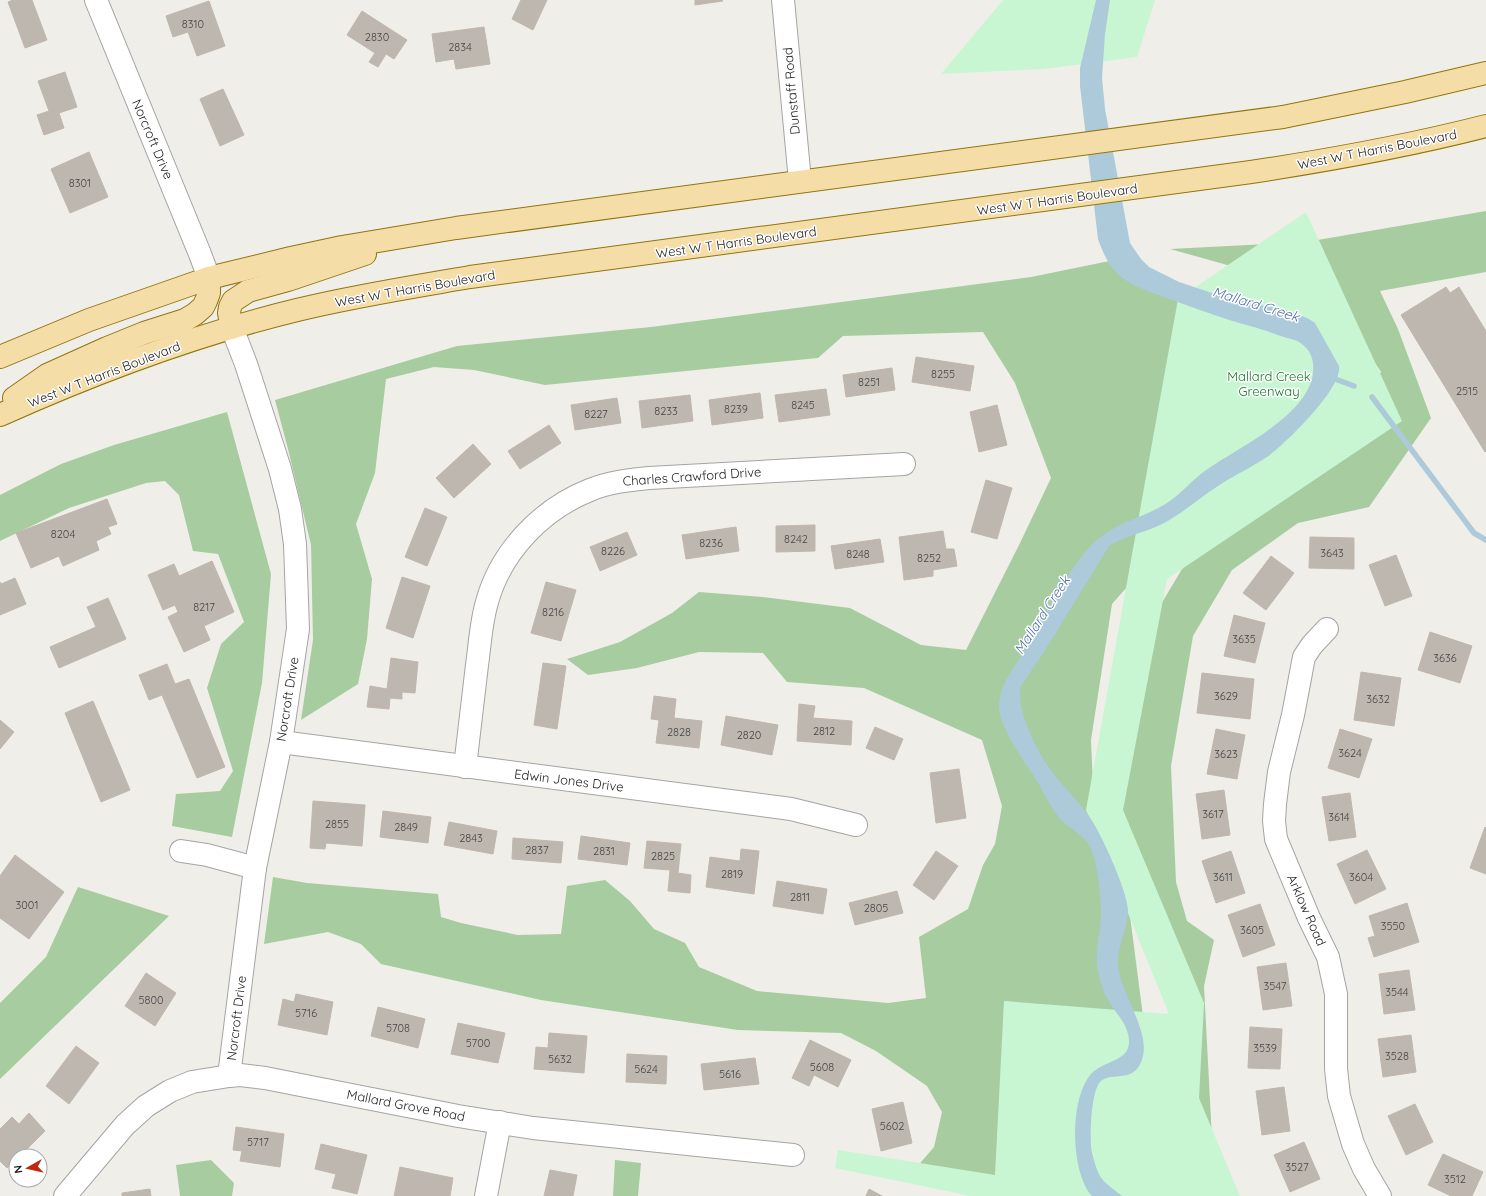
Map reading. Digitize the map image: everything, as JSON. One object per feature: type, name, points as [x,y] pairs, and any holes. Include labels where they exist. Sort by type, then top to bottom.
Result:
[{"type":"main road","points":[[0,357],[89,320],[209,278],[342,247],[463,226],[1283,116],[1406,92],[1486,73]]},
{"type":"main road","name":"West W T Harris Boulevard","points":[[0,416],[85,379],[154,352],[297,310],[370,295],[470,277],[1320,162],[1436,139],[1486,126]]},
{"type":"main road","points":[[232,328],[229,313],[230,307],[233,301],[248,291],[333,266],[419,234]]},
{"type":"main road","points":[[0,408],[47,375],[106,348],[144,333],[185,320],[195,314],[203,307],[206,301],[209,293],[209,278]]},
{"type":"street","name":"Norcroft Drive","points":[[96,0],[209,278]]},
{"type":"street","name":"Dunstaff Road","points":[[783,0],[800,181]]},
{"type":"street","name":"Norcroft Drive","points":[[229,1076],[255,868],[281,742],[298,629],[295,544],[290,509],[280,469],[246,364],[232,328]]},
{"type":"street","name":"Charles Crawford Drive","points":[[465,767],[482,632],[489,596],[497,576],[512,552],[528,531],[563,503],[590,490],[619,481],[634,479],[904,464]]},
{"type":"street","name":"Arklow Road","points":[[1327,629],[1312,645],[1304,657],[1293,715],[1279,772],[1274,821],[1276,839],[1309,918],[1328,957],[1336,994],[1336,1069],[1339,1096],[1353,1144],[1364,1169],[1380,1196]]},
{"type":"street","name":"Edwin Jones Drive","points":[[281,742],[791,809],[856,825]]},
{"type":"street","points":[[181,851],[255,868]]},
{"type":"street","name":"Mallard Grove Road","points":[[65,1196],[125,1125],[146,1106],[170,1091],[192,1082],[240,1075],[265,1078],[458,1116],[533,1128],[793,1156]]},
{"type":"street","points":[[486,1196],[500,1122]]},
{"type":"green space","points":[[1003,0],[1155,0],[1137,57],[1044,69],[941,74]]},
{"type":"green space","points":[[1486,211],[1486,272],[1380,291],[1398,329],[1431,418],[1369,507],[1298,523],[1232,570],[1193,636],[1171,766],[1176,882],[1187,921],[1214,940],[1204,986],[1213,1158],[1179,1055],[1119,809],[1148,626],[1182,569],[1359,413],[1381,372],[1321,280],[1263,275],[1170,249],[1306,242]]},
{"type":"green space","name":"Mallard Creek Greenway","points":[[1306,212],[1402,421],[1167,579],[1123,810],[1204,1003],[1199,1098],[1240,1196],[971,1196],[835,1168],[838,1150],[995,1175],[1004,1001],[1169,1014],[1086,810],[1178,299]]},
{"type":"green space","points":[[1129,257],[1154,271],[1207,296],[1167,542],[1112,604],[1091,740],[1095,832],[1126,885],[1161,1155],[1171,1196],[916,1168],[934,1147],[942,1112],[927,1086],[876,1051],[841,1033],[738,1030],[541,1000],[381,964],[361,944],[328,932],[264,944],[273,877],[307,883],[438,894],[441,917],[461,923],[518,935],[561,934],[567,886],[605,880],[630,901],[654,929],[685,943],[699,967],[757,991],[888,1003],[926,998],[919,937],[968,909],[983,865],[995,844],[1002,806],[982,740],[864,688],[787,682],[763,653],[699,652],[637,668],[588,675],[567,659],[620,642],[672,613],[699,592],[763,597],[850,608],[921,645],[966,650],[1051,478],[1015,383],[983,332],[843,336],[818,358],[545,385],[474,370],[434,367],[386,379],[375,473],[356,524],[372,579],[367,639],[358,684],[301,720],[313,640],[311,545],[275,400],[457,346],[651,327],[1031,277]]},
{"type":"green space","points":[[227,412],[271,574],[262,683],[232,837],[172,826],[176,794],[220,791],[233,771],[207,688],[221,644],[244,622],[218,554],[193,551],[179,495],[165,481],[146,483],[69,508],[0,541],[0,495],[61,464],[114,445]]},
{"type":"green space","points":[[78,887],[169,916],[0,1079],[0,1003],[46,957]]},
{"type":"green space","points":[[211,1160],[234,1183],[232,1196],[180,1196],[176,1165]]},
{"type":"green space","points":[[615,1160],[641,1163],[638,1196],[613,1196]]},
{"type":"water","name":"Mallard Creek","points":[[1096,0],[1110,0],[1105,34],[1102,78],[1105,109],[1130,243],[1141,259],[1149,267],[1179,282],[1224,297],[1293,312],[1309,319],[1315,323],[1339,366],[1338,376],[1323,400],[1289,439],[1270,455],[1224,482],[1169,520],[1156,527],[1115,542],[1109,546],[1047,647],[1021,686],[1021,706],[1024,717],[1039,752],[1059,781],[1094,824],[1113,862],[1127,901],[1128,910],[1126,925],[1119,952],[1118,967],[1124,989],[1139,1024],[1144,1046],[1143,1056],[1140,1065],[1135,1071],[1123,1076],[1110,1077],[1100,1082],[1097,1087],[1093,1105],[1091,1127],[1092,1153],[1100,1176],[1110,1187],[1122,1196],[1092,1196],[1085,1185],[1079,1170],[1076,1153],[1076,1116],[1079,1099],[1084,1084],[1092,1073],[1098,1068],[1118,1059],[1123,1055],[1127,1050],[1129,1043],[1127,1029],[1110,1004],[1102,987],[1098,972],[1097,952],[1101,909],[1100,891],[1095,862],[1090,847],[1081,836],[1058,816],[1014,745],[1000,715],[1000,697],[1010,672],[1030,642],[1070,572],[1092,545],[1105,533],[1167,503],[1202,473],[1272,427],[1289,413],[1303,398],[1311,381],[1313,363],[1309,351],[1297,341],[1194,308],[1145,290],[1121,277],[1109,263],[1098,239],[1080,86],[1080,68]]},
{"type":"building","points":[[13,0],[32,0],[47,40],[25,48],[8,2]]},
{"type":"building","points":[[521,0],[547,0],[533,30],[512,19]]},
{"type":"building","points":[[695,0],[722,0],[723,1],[695,5]]},
{"type":"building","points":[[209,1],[225,46],[197,56],[188,32],[173,37],[166,16]]},
{"type":"building","points":[[362,11],[407,40],[394,59],[386,54],[378,67],[369,62],[375,53],[347,35]]},
{"type":"building","points":[[484,27],[490,64],[456,69],[454,59],[436,62],[432,34]]},
{"type":"building","points":[[65,72],[77,107],[59,113],[64,128],[44,135],[37,115],[49,111],[38,81]]},
{"type":"building","points":[[223,89],[244,135],[220,146],[200,99]]},
{"type":"building","points":[[89,152],[108,197],[70,213],[51,169]]},
{"type":"building","points":[[1446,287],[1450,293],[1459,287],[1486,331],[1485,452],[1401,315]]},
{"type":"building","points":[[916,357],[974,366],[970,391],[912,382]]},
{"type":"building","points":[[892,368],[895,390],[846,397],[843,375]]},
{"type":"building","points":[[826,389],[830,415],[779,422],[775,395]]},
{"type":"building","points":[[760,393],[763,418],[712,425],[709,400]]},
{"type":"building","points":[[690,395],[693,421],[642,428],[639,401]]},
{"type":"building","points":[[617,398],[621,423],[575,430],[571,405]]},
{"type":"building","points":[[997,405],[1007,445],[979,452],[970,412]]},
{"type":"building","points":[[549,425],[561,443],[520,469],[508,451]]},
{"type":"building","points":[[473,444],[491,464],[454,498],[436,478]]},
{"type":"building","points":[[986,480],[1012,488],[997,539],[971,532]]},
{"type":"building","points":[[107,499],[117,524],[108,527],[111,534],[96,541],[99,550],[63,566],[59,556],[31,568],[16,533]]},
{"type":"building","points":[[425,508],[447,517],[427,566],[405,557]]},
{"type":"building","points":[[815,525],[815,551],[776,552],[776,526]]},
{"type":"building","points":[[736,527],[739,551],[686,559],[682,535]]},
{"type":"building","points":[[943,531],[946,549],[954,549],[957,566],[933,570],[933,576],[904,580],[899,537]]},
{"type":"building","points":[[627,532],[637,555],[600,571],[590,547]]},
{"type":"building","points":[[1310,537],[1354,538],[1354,569],[1309,568]]},
{"type":"building","points":[[880,539],[884,562],[835,569],[831,546]]},
{"type":"building","points":[[1396,555],[1412,596],[1385,606],[1369,565]]},
{"type":"building","points":[[1271,556],[1294,573],[1266,610],[1243,593]]},
{"type":"building","points":[[212,561],[234,612],[204,626],[210,640],[184,652],[168,617],[178,612],[175,605],[163,610],[148,575],[174,564],[179,576]]},
{"type":"building","points":[[402,577],[430,586],[413,638],[386,628]]},
{"type":"building","points":[[15,578],[26,604],[0,615],[0,582],[1,584]]},
{"type":"building","points":[[546,582],[576,590],[561,641],[531,633]]},
{"type":"building","points":[[108,598],[126,639],[59,668],[50,647],[96,627],[87,607]]},
{"type":"building","points":[[1234,615],[1265,623],[1255,663],[1224,656]]},
{"type":"building","points":[[1430,632],[1472,646],[1460,683],[1418,670]]},
{"type":"building","points":[[391,658],[418,662],[415,693],[402,692],[402,699],[390,698],[389,709],[367,707],[370,686],[387,689]]},
{"type":"building","points":[[543,663],[566,666],[557,729],[534,725]]},
{"type":"building","points":[[167,664],[175,684],[189,679],[225,767],[197,778],[162,695],[149,700],[139,675]]},
{"type":"building","points":[[1361,672],[1401,678],[1394,726],[1354,720]]},
{"type":"building","points":[[1202,673],[1254,679],[1250,719],[1197,713]]},
{"type":"building","points":[[654,696],[676,699],[674,718],[702,721],[699,748],[656,743],[659,720],[651,719]]},
{"type":"building","points":[[93,701],[130,790],[101,802],[65,713]]},
{"type":"building","points":[[799,704],[815,706],[813,718],[852,721],[851,745],[797,741]]},
{"type":"building","points":[[726,716],[778,725],[772,755],[721,745]]},
{"type":"building","points":[[0,720],[14,732],[0,749]]},
{"type":"building","points":[[875,727],[903,739],[894,760],[866,748]]},
{"type":"building","points":[[1216,729],[1245,735],[1237,779],[1207,774]]},
{"type":"building","points":[[1340,729],[1372,739],[1359,778],[1328,768]]},
{"type":"building","points":[[959,769],[966,818],[936,823],[930,773]]},
{"type":"building","points":[[1224,790],[1230,835],[1202,839],[1196,794]]},
{"type":"building","points":[[1350,793],[1356,837],[1329,841],[1322,797]]},
{"type":"building","points":[[313,801],[365,805],[362,846],[326,843],[325,849],[310,848]]},
{"type":"building","points":[[383,811],[431,817],[428,843],[380,837]]},
{"type":"building","points":[[449,822],[497,831],[493,854],[444,845]]},
{"type":"building","points":[[1485,827],[1486,828],[1486,874],[1470,868]]},
{"type":"building","points":[[581,836],[630,843],[627,865],[578,859]]},
{"type":"building","points":[[513,838],[563,842],[561,863],[512,859]]},
{"type":"building","points":[[647,841],[681,844],[678,873],[691,875],[690,893],[668,891],[670,870],[644,868]]},
{"type":"building","points":[[741,849],[759,851],[754,894],[706,887],[710,857],[740,861]]},
{"type":"building","points":[[1367,850],[1386,889],[1355,904],[1337,864]]},
{"type":"building","points":[[936,851],[958,866],[934,900],[913,885]]},
{"type":"building","points":[[1231,851],[1245,893],[1216,903],[1202,861]]},
{"type":"building","points":[[15,855],[64,892],[29,939],[0,918],[0,876]]},
{"type":"building","points":[[777,881],[827,889],[823,914],[773,906]]},
{"type":"building","points":[[897,891],[903,913],[855,925],[849,903]]},
{"type":"building","points":[[1407,903],[1419,942],[1374,957],[1368,938],[1375,936],[1369,916]]},
{"type":"building","points":[[1260,904],[1275,945],[1243,957],[1228,915]]},
{"type":"building","points":[[1286,963],[1292,1006],[1263,1010],[1257,967]]},
{"type":"building","points":[[1409,970],[1415,1010],[1384,1014],[1379,974]]},
{"type":"building","points":[[146,973],[176,993],[155,1026],[125,1006]]},
{"type":"building","points":[[296,994],[333,1002],[327,1035],[278,1025],[283,999],[294,1002]]},
{"type":"building","points":[[378,1007],[425,1019],[418,1048],[371,1036]]},
{"type":"building","points":[[458,1023],[505,1033],[498,1063],[451,1054]]},
{"type":"building","points":[[1250,1027],[1282,1029],[1280,1069],[1248,1068]]},
{"type":"building","points":[[549,1033],[587,1036],[584,1073],[534,1069],[536,1047],[548,1048]]},
{"type":"building","points":[[1411,1035],[1416,1072],[1383,1077],[1378,1039]]},
{"type":"building","points":[[810,1040],[851,1060],[838,1087],[814,1075],[809,1086],[792,1078]]},
{"type":"building","points":[[76,1046],[99,1063],[69,1104],[46,1086]]},
{"type":"building","points":[[627,1054],[667,1056],[666,1084],[626,1082]]},
{"type":"building","points":[[755,1058],[759,1084],[704,1090],[701,1064]]},
{"type":"building","points":[[1284,1087],[1290,1131],[1262,1135],[1256,1091]]},
{"type":"building","points":[[903,1102],[912,1143],[881,1151],[872,1109]]},
{"type":"building","points":[[1415,1104],[1433,1142],[1406,1155],[1388,1116]]},
{"type":"building","points":[[29,1113],[45,1131],[28,1148],[8,1148],[7,1168],[0,1161],[0,1129],[12,1117],[19,1124]]},
{"type":"building","points":[[236,1127],[284,1134],[280,1167],[240,1161],[242,1151],[233,1150]]},
{"type":"building","points":[[1304,1142],[1320,1179],[1290,1192],[1274,1155]]},
{"type":"building","points":[[321,1144],[367,1155],[357,1194],[332,1188],[336,1174],[315,1169]]},
{"type":"building","points":[[1443,1154],[1483,1172],[1472,1196],[1451,1196],[1428,1185]]},
{"type":"building","points":[[400,1167],[453,1178],[450,1196],[394,1196]]},
{"type":"building","points":[[550,1170],[577,1175],[573,1196],[544,1196]]},
{"type":"building","points":[[150,1189],[151,1196],[122,1196],[122,1193]]},
{"type":"building","points":[[869,1189],[882,1196],[866,1196]]},
{"type":"waterway","points":[[1330,377],[1354,386]]},
{"type":"waterway","points":[[1372,397],[1474,533],[1486,540]]}]
